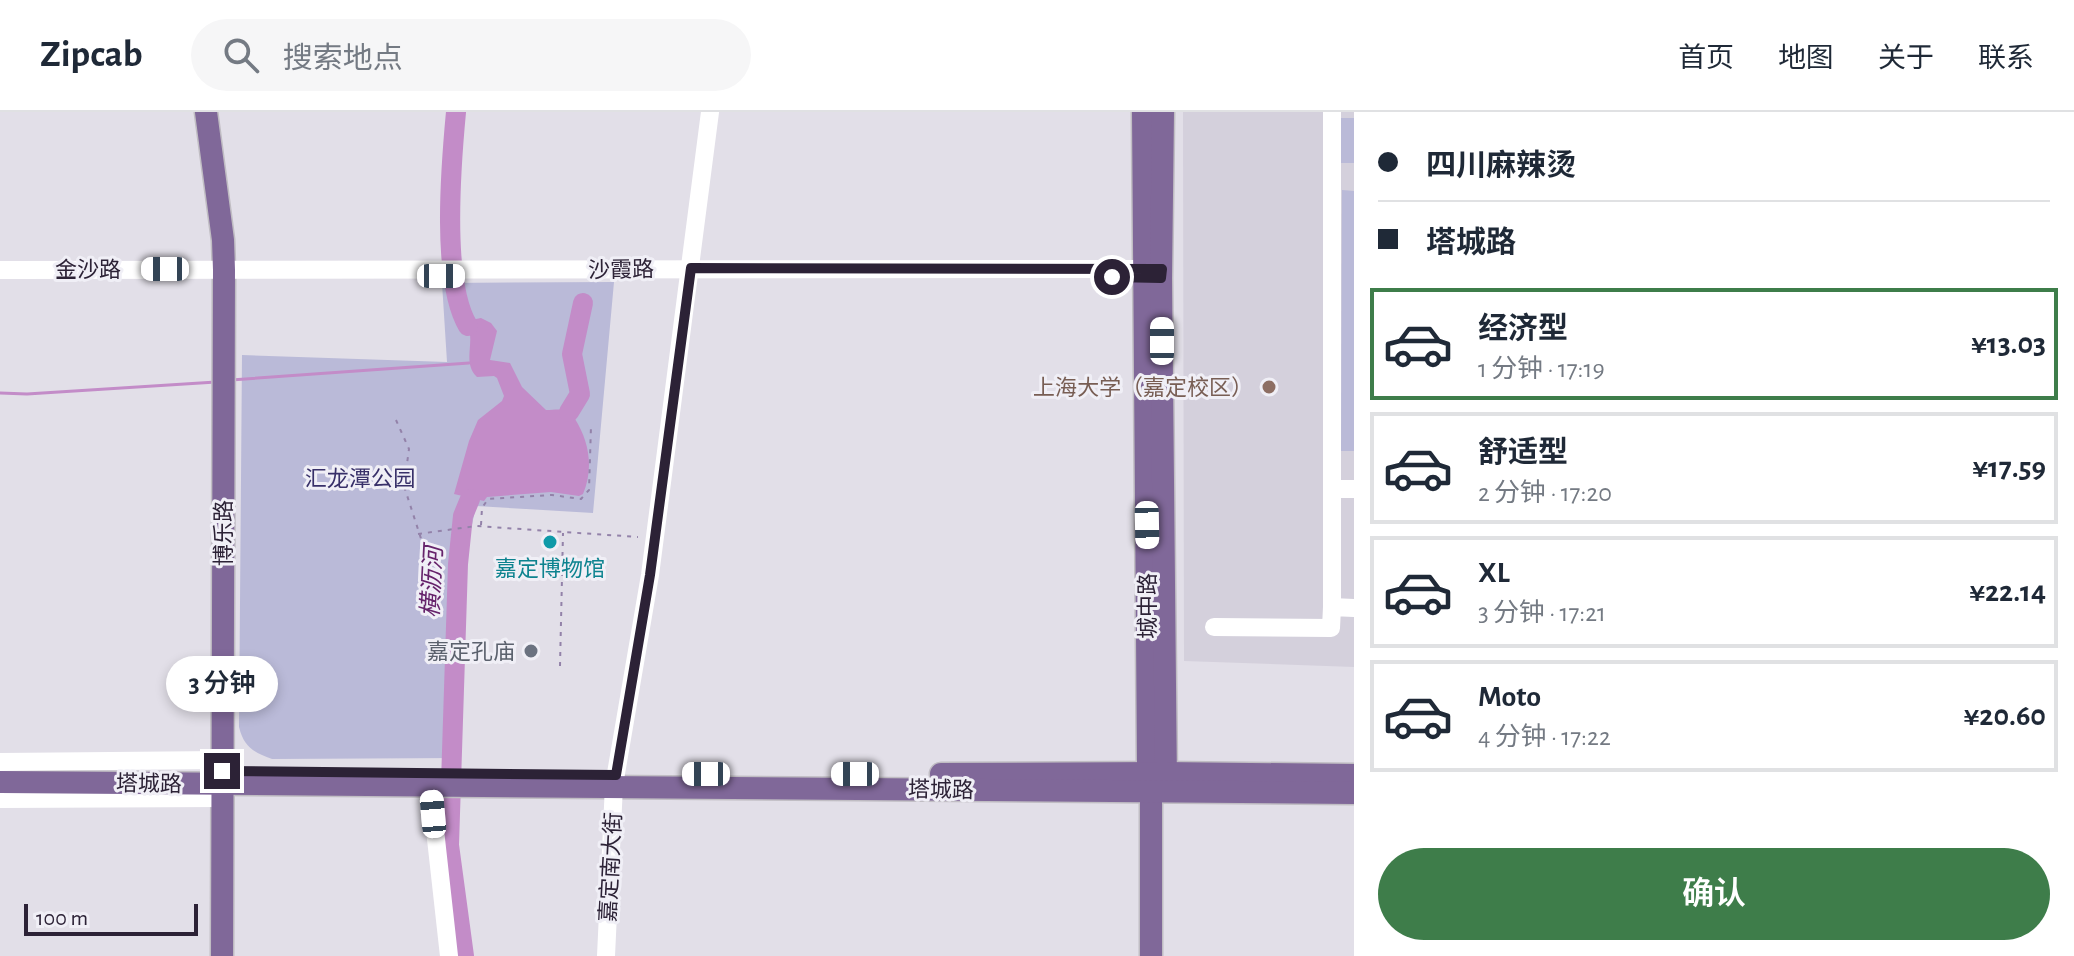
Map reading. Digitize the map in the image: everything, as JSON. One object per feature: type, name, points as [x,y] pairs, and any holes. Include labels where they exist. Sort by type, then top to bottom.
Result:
[{"type":"main road","name":"博乐路","points":[[206,112],[223,240],[224,272],[222,956]]},
{"type":"main road","name":"城中路","points":[[1143,112],[1152,273]]},
{"type":"main road","name":"城中路","points":[[1151,956],[1158,782],[1148,763],[1152,273],[1163,112]]},
{"type":"main road","name":"塔城路","points":[[0,772],[447,781],[1158,782],[1354,775]]},
{"type":"main road","name":"塔城路","points":[[0,782],[222,778]]},
{"type":"main road","name":"塔城路","points":[[1158,782],[1354,793]]},
{"type":"main road","points":[[1158,782],[1166,956]]},
{"type":"street","name":"嘉定南大街","points":[[606,956],[615,780],[655,538],[710,112]]},
{"type":"street","points":[[1214,627],[1331,628],[1332,112]]},
{"type":"street","name":"金沙路","points":[[0,270],[224,272]]},
{"type":"street","name":"沙霞路","points":[[224,272],[1152,273]]},
{"type":"street","points":[[0,280],[224,272],[690,273]]},
{"type":"street","points":[[1333,489],[1354,489]]},
{"type":"street","points":[[1332,607],[1354,608]]},
{"type":"street","points":[[0,762],[222,778]]},
{"type":"street","points":[[0,799],[222,778]]},
{"type":"street","points":[[447,781],[449,956]]},
{"type":"path","points":[[396,420],[409,449],[404,486],[426,554],[429,605]]},
{"type":"path","points":[[481,526],[482,508],[488,499],[552,495],[581,499],[589,490],[591,426]]},
{"type":"path","points":[[418,534],[481,526],[655,538]]},
{"type":"path","points":[[560,666],[563,532]]},
{"type":"shaded area","name":"上海大学（嘉定校区）","points":[[1183,112],[1354,112],[1354,667],[1184,661]]},
{"type":"shaded area","points":[[481,318],[491,323],[497,331],[490,360],[510,363],[522,387],[546,410],[568,411],[575,419],[584,436],[588,455],[588,474],[583,494],[551,492],[487,497],[484,501],[454,494],[478,420],[504,396],[497,378],[477,377],[470,366],[468,326],[471,320]]},
{"type":"green space","points":[[1340,118],[1354,118],[1354,163],[1340,163]]},
{"type":"green space","points":[[1342,190],[1354,191],[1354,451],[1341,451]]},
{"type":"green space","name":"汇龙潭公园","points":[[614,282],[593,513],[476,506],[467,548],[460,758],[272,759],[250,748],[239,727],[242,355],[447,362],[442,283]]},
{"type":"waterway","name":"横沥河","points":[[456,112],[450,191],[451,252],[454,281],[468,326]]},
{"type":"waterway","points":[[569,412],[580,394],[572,354],[583,303]]},
{"type":"waterway","points":[[231,380],[469,363]]},
{"type":"waterway","points":[[0,393],[216,382]]},
{"type":"waterway","name":"横沥河","points":[[464,956],[449,845],[458,564],[463,516],[470,499]]},
{"type":"place","name":"上海大学（嘉定校区）","points":[[1269,387]]},
{"type":"place","name":"嘉定博物馆","points":[[550,542]]},
{"type":"place","name":"嘉定孔庙","points":[[531,651]]},
{"type":"route","points":[[222,771],[616,775],[650,575],[691,268],[1162,269],[1161,278],[1112,277]]}]
